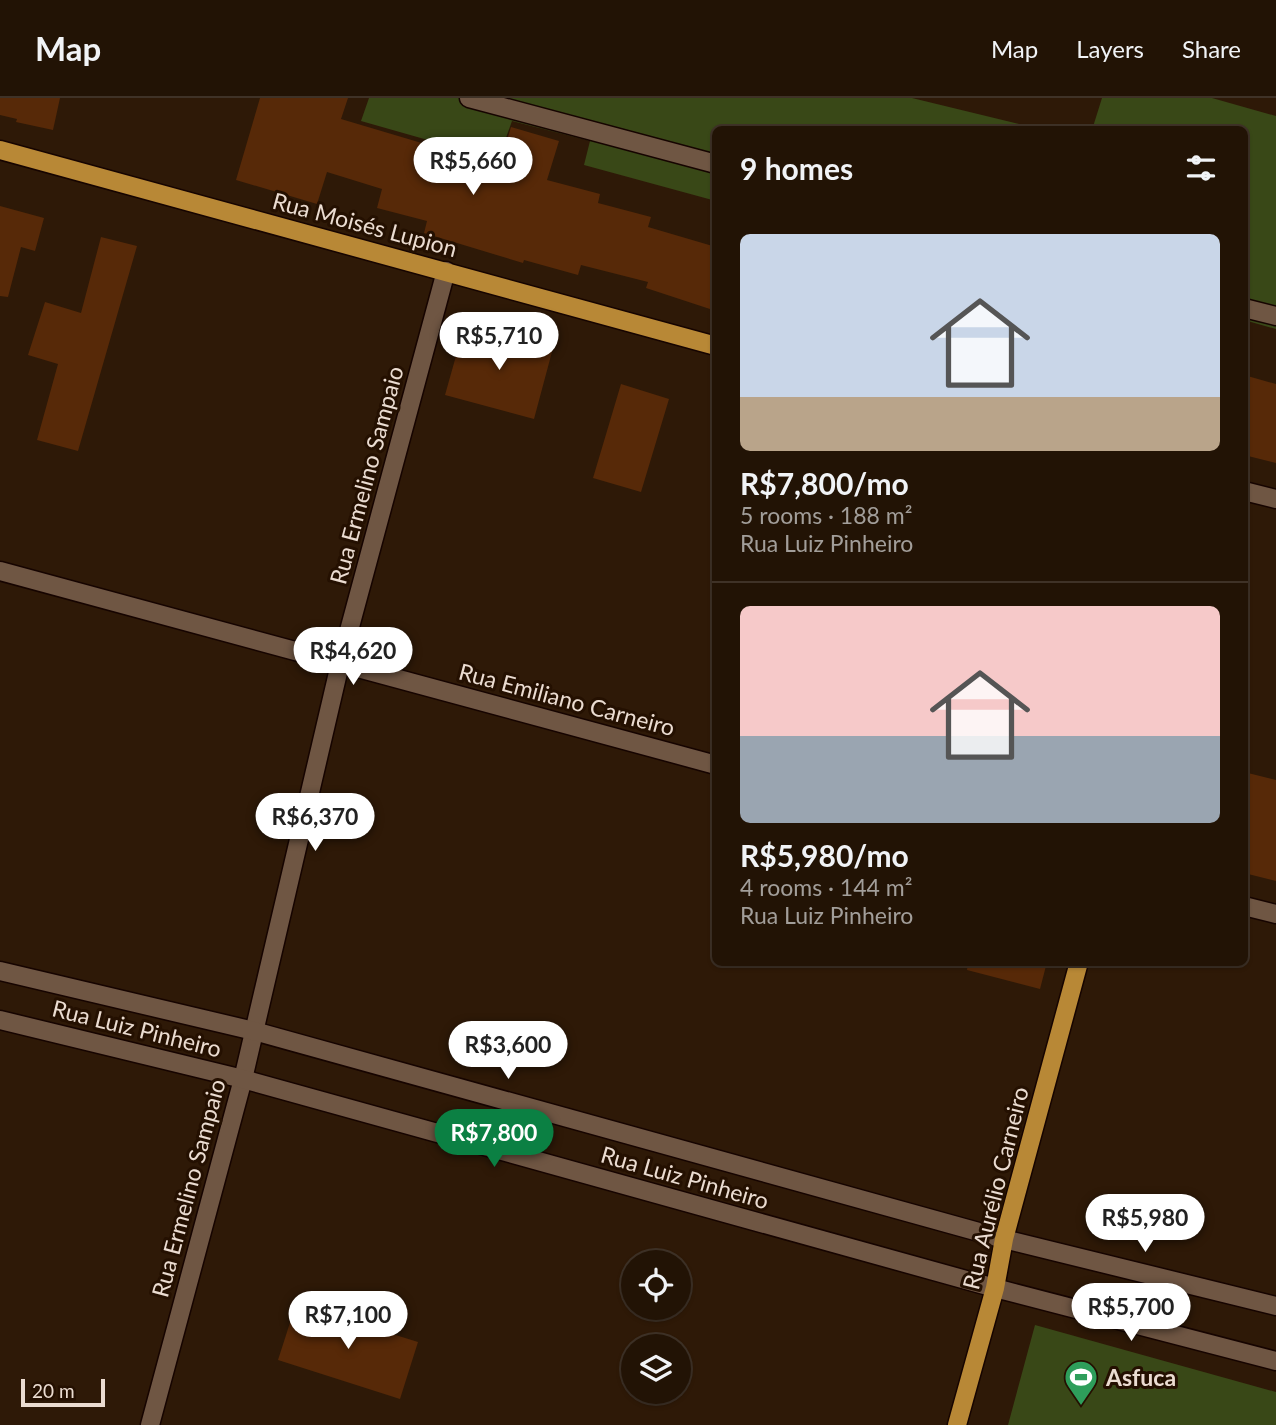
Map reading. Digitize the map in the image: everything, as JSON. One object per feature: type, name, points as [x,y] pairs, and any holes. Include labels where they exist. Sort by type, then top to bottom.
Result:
[{"type":"main road","name":"Rua Moisés Lupion","points":[[0,150],[712,345]]},
{"type":"main road","name":"Rua Aurélio Carneiro","points":[[957,1425],[1078,966]]},
{"type":"street","points":[[469,98],[712,163]]},
{"type":"street","name":"Rua Ermelino Sampaio","points":[[150,1425],[243,1079],[340,664],[446,271]]},
{"type":"street","points":[[1248,309],[1276,316]]},
{"type":"street","points":[[1248,492],[1276,499]]},
{"type":"street","name":"Rua Emiliano Carneiro","points":[[0,571],[712,764]]},
{"type":"street","points":[[1248,907],[1276,914]]},
{"type":"street","name":"Rua Luiz Pinheiro","points":[[0,971],[254,1031],[1004,1239],[1276,1306]]},
{"type":"street","name":"Rua Luiz Pinheiro","points":[[0,1020],[243,1079],[995,1288],[1276,1361]]},
{"type":"green space","points":[[369,98],[912,98],[1028,126],[712,126],[712,200],[584,165],[590,141],[512,121],[498,160],[361,121]]},
{"type":"green space","points":[[1102,98],[1212,98],[1276,116],[1276,329],[1248,321],[1248,126],[1093,126]]},
{"type":"green space","points":[[1035,1325],[1276,1392],[1276,1425],[1008,1425]]},
{"type":"building","points":[[0,98],[60,98],[53,130],[16,122],[17,119],[0,115]]},
{"type":"building","points":[[260,98],[348,98],[341,119],[499,166],[511,127],[559,141],[547,180],[600,194],[598,203],[651,217],[648,227],[712,246],[712,310],[646,288],[648,282],[581,265],[578,275],[524,260],[523,263],[424,233],[427,221],[377,208],[382,189],[327,172],[317,204],[236,180]]},
{"type":"building","points":[[0,206],[44,218],[35,251],[21,247],[8,297],[0,296]]},
{"type":"building","points":[[101,237],[137,246],[78,451],[37,440],[58,364],[28,355],[45,302],[81,313]]},
{"type":"building","points":[[465,324],[553,348],[534,419],[445,395]]},
{"type":"building","points":[[1248,376],[1276,384],[1276,463],[1248,456]]},
{"type":"building","points":[[621,384],[669,399],[641,492],[593,478]]},
{"type":"building","points":[[1248,773],[1276,780],[1276,881],[1248,874]]},
{"type":"building","points":[[968,966],[1046,966],[1040,989],[967,970]]},
{"type":"building","points":[[296,1304],[418,1342],[400,1399],[278,1360]]},
{"type":"place","name":"Asfuca","points":[[1081,1407]]}]
